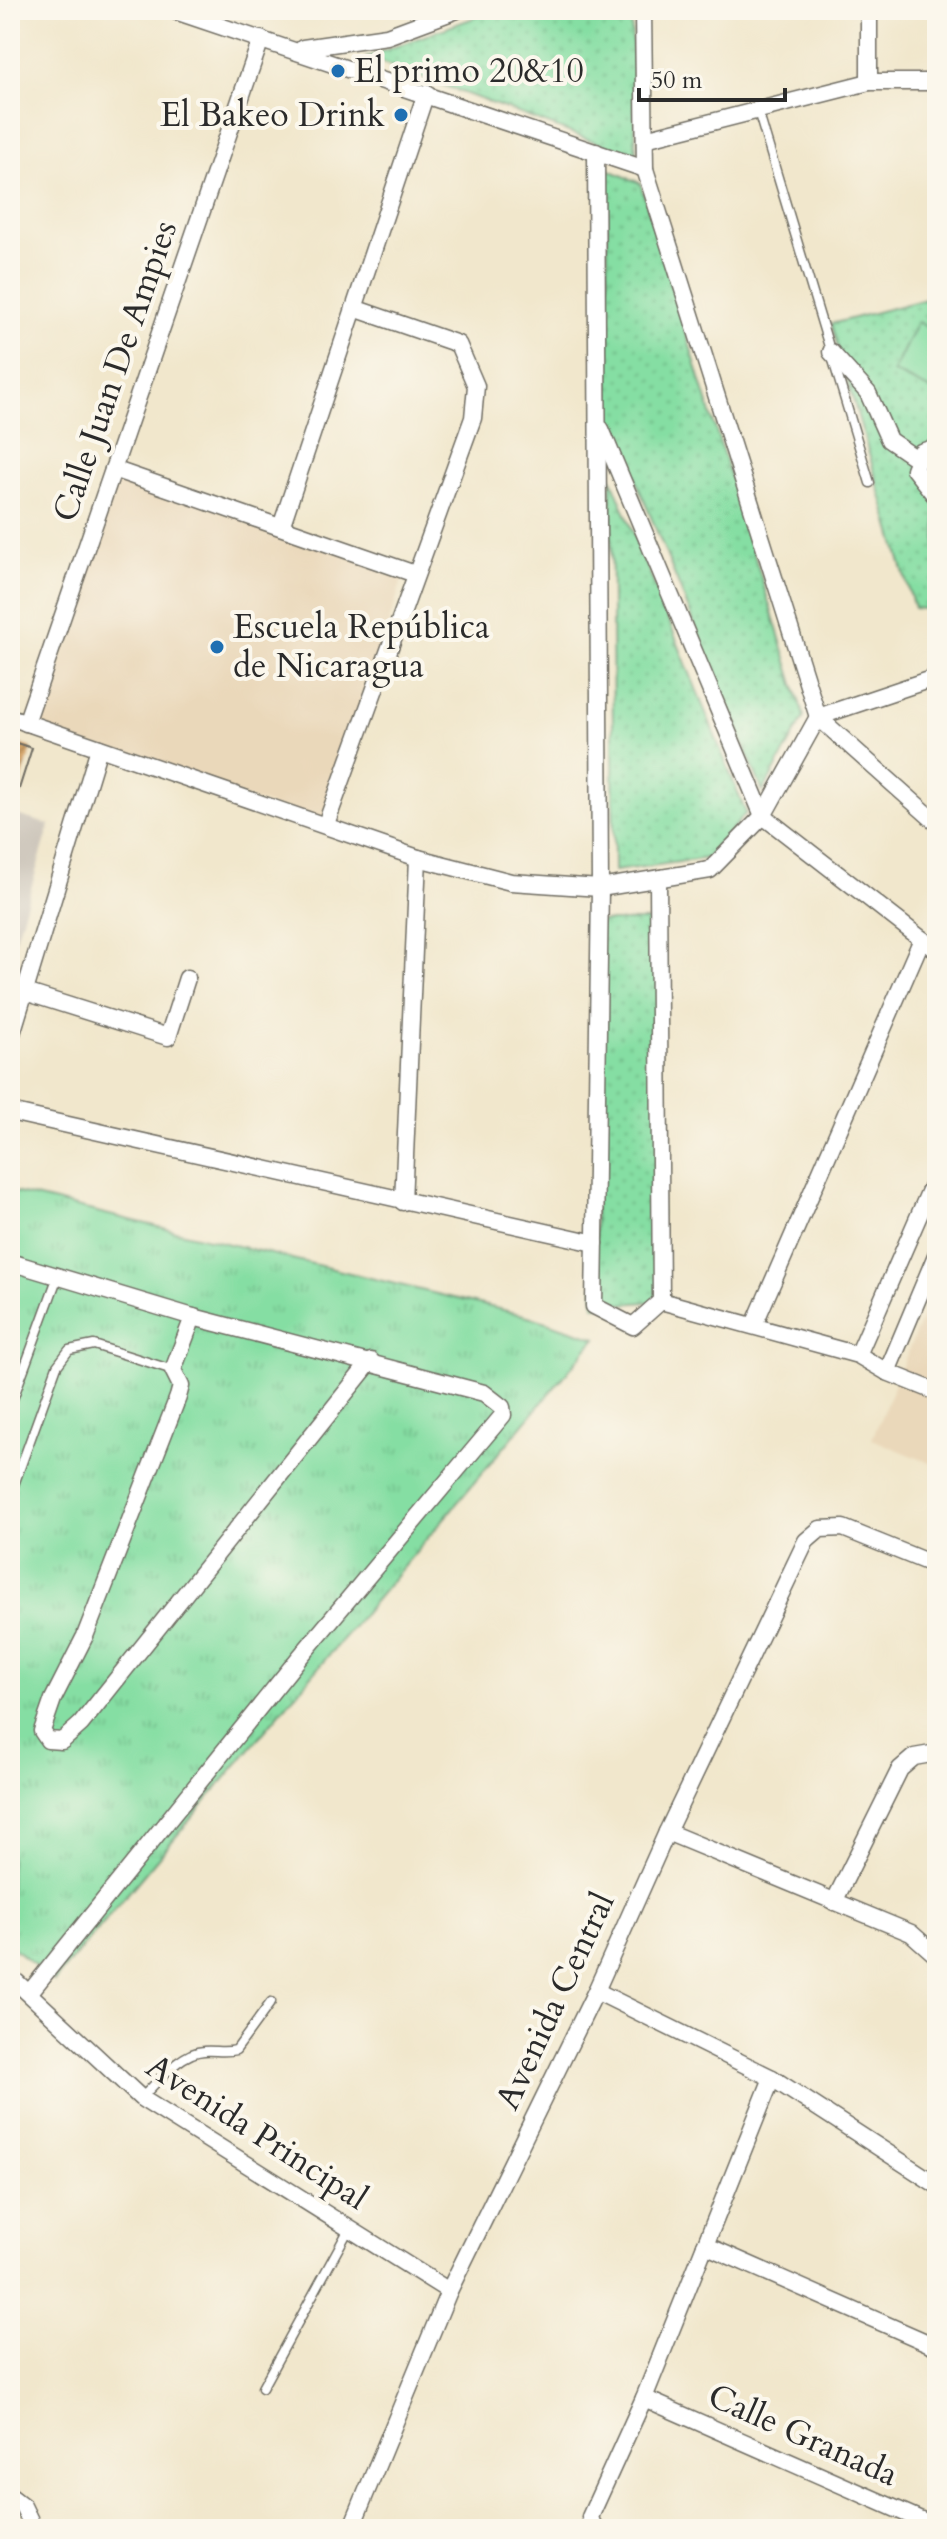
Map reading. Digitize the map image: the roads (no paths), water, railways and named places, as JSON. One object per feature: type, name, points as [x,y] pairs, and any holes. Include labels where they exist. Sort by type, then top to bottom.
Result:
[{"type":"street","points":[[172,10],[298,49],[645,169]]},
{"type":"street","points":[[298,49],[387,36],[457,10]]},
{"type":"street","points":[[643,10],[645,169],[818,717],[937,823]]},
{"type":"street","points":[[869,10],[869,82]]},
{"type":"street","name":"Calle Juan De Ampies","points":[[18,720],[113,469],[261,39]]},
{"type":"street","points":[[645,139],[869,82],[937,82]]},
{"type":"street","points":[[281,527],[426,93]]},
{"type":"street","points":[[596,152],[600,888],[594,1306],[633,1326],[661,1301],[658,879]]},
{"type":"street","points":[[326,824],[473,418],[476,386],[458,344],[354,308]]},
{"type":"street","points":[[831,352],[868,393],[889,440],[917,459]]},
{"type":"street","points":[[598,420],[763,816],[937,951]]},
{"type":"street","points":[[937,447],[921,452],[914,469],[917,477],[937,498]]},
{"type":"street","points":[[113,469],[415,574]]},
{"type":"street","points":[[18,720],[418,858],[511,882],[600,888],[710,870],[763,816],[818,717],[937,677]]},
{"type":"street","points":[[10,1040],[22,991],[99,748]]},
{"type":"street","points":[[403,1202],[418,858]]},
{"type":"street","points":[[754,1325],[922,939]]},
{"type":"street","points":[[22,991],[168,1037],[187,978]]},
{"type":"street","points":[[10,1112],[595,1243]]},
{"type":"street","points":[[858,1355],[937,1174]]},
{"type":"street","points":[[887,1372],[937,1253]]},
{"type":"street","points":[[10,1262],[193,1317],[371,1361],[484,1393],[502,1407],[503,1415],[299,1658],[30,1992]]},
{"type":"street","points":[[661,1301],[858,1355],[887,1372],[937,1392]]},
{"type":"street","points":[[193,1317],[173,1370],[181,1386],[178,1397],[85,1636],[53,1699],[42,1731],[48,1740],[62,1741],[81,1724],[371,1361]]},
{"type":"street","name":"Avenida Central","points":[[351,2529],[449,2291],[596,1991],[667,1832],[806,1541],[820,1529],[843,1528],[937,1566]]},
{"type":"street","points":[[834,1902],[900,1769],[914,1757],[937,1753]]},
{"type":"street","points":[[667,1832],[911,1933],[937,1956]]},
{"type":"street","name":"Avenida Principal","points":[[10,1976],[141,2098],[449,2291]]},
{"type":"street","points":[[596,1991],[772,2078],[937,2185]]},
{"type":"street","points":[[594,2529],[590,2517],[644,2398],[772,2078]]},
{"type":"street","points":[[705,2245],[937,2347]]},
{"type":"street","name":"Calle Granada","points":[[644,2398],[937,2527]]},
{"type":"street","points":[[10,2496],[23,2506],[34,2529]]},
{"type":"lane","points":[[758,111],[870,483]]},
{"type":"lane","points":[[10,1407],[59,1275]]},
{"type":"lane","points":[[10,1496],[57,1366],[69,1350],[94,1345],[173,1370]]},
{"type":"lane","points":[[141,2098],[187,2055],[203,2051],[221,2054],[236,2050],[271,2002]]},
{"type":"lane","points":[[262,2388],[349,2229]]},
{"type":"place","name":"El primo 20&10","points":[[338,71]]},
{"type":"place","name":"El Bakeo Drink","points":[[401,115]]},
{"type":"place","name":"Escuela República de Nicaragua","points":[[217,647]]}]
